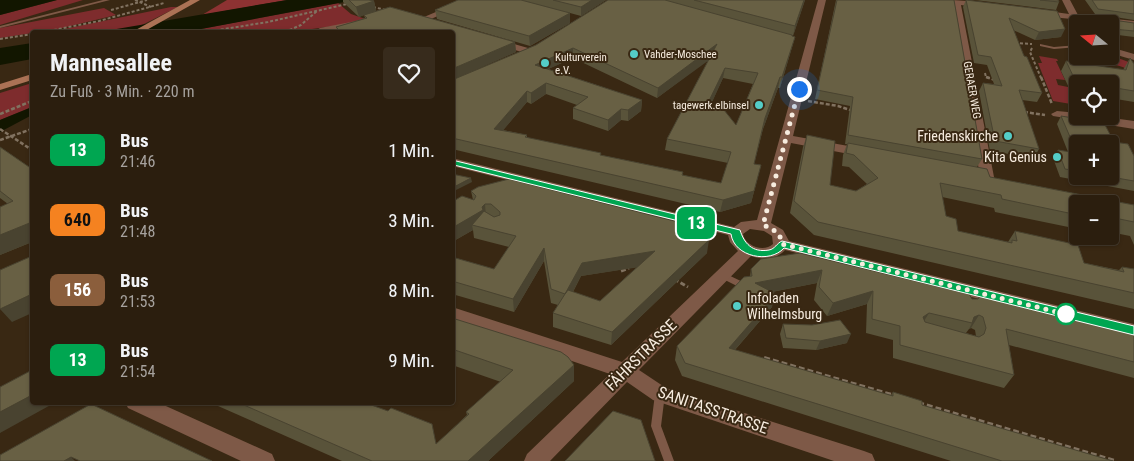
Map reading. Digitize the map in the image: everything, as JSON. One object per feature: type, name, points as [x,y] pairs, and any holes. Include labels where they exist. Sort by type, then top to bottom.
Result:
[{"type":"main road","points":[[141,30],[196,0]]},
{"type":"main road","points":[[0,87],[30,78]]},
{"type":"street","points":[[422,20],[470,0]]},
{"type":"street","points":[[763,225],[796,99],[806,44],[822,0]]},
{"type":"street","points":[[939,0],[997,7]]},
{"type":"street","points":[[1066,0],[1074,15]]},
{"type":"street","name":"GERAER WEG","points":[[956,2],[992,178],[968,173]]},
{"type":"street","points":[[392,11],[440,25]]},
{"type":"street","points":[[1026,11],[1069,19]]},
{"type":"street","points":[[328,30],[344,28],[368,20]]},
{"type":"street","points":[[1119,23],[1134,24]]},
{"type":"street","points":[[487,39],[536,50],[515,59]]},
{"type":"street","points":[[1119,53],[1134,57]]},
{"type":"street","points":[[1057,114],[1134,125]]},
{"type":"street","points":[[786,138],[882,157]]},
{"type":"street","points":[[455,163],[736,232],[746,225],[763,225],[778,233],[782,239],[782,244],[776,252],[770,254],[748,250],[738,242],[736,232]]},
{"type":"street","points":[[496,185],[508,176]]},
{"type":"street","points":[[782,244],[966,294],[1134,330]]},
{"type":"street","name":"FÄHRSTRASSE","points":[[535,461],[748,250]]},
{"type":"street","name":"SANITASSTRASSE","points":[[455,314],[625,371],[660,394],[864,461]]},
{"type":"street","points":[[142,405],[264,461]]},
{"type":"lane","points":[[0,27],[108,0]]},
{"type":"lane","points":[[1042,44],[1054,48],[1069,47]]},
{"type":"lane","points":[[722,275],[744,286]]},
{"type":"lane","points":[[660,394],[656,426],[669,461]]},
{"type":"path","points":[[135,0],[151,7]]},
{"type":"path","points":[[54,30],[99,21],[165,2]]},
{"type":"path","points":[[218,30],[268,22],[349,3]]},
{"type":"path","points":[[370,6],[392,11]]},
{"type":"path","points":[[290,30],[301,25],[318,10]]},
{"type":"path","points":[[296,30],[308,28],[316,30]]},
{"type":"path","points":[[0,39],[30,34]]},
{"type":"path","points":[[1011,43],[1042,44]]},
{"type":"path","points":[[1019,111],[1056,116],[1057,114],[1030,52],[1032,48],[1042,44]]},
{"type":"path","points":[[796,99],[838,106],[860,113]]},
{"type":"path","points":[[0,114],[30,101]]},
{"type":"path","points":[[2,130],[30,149]]},
{"type":"path","points":[[0,140],[30,130]]},
{"type":"path","points":[[622,271],[636,264]]},
{"type":"path","points":[[668,276],[702,295]]},
{"type":"path","points":[[764,358],[897,397]]},
{"type":"path","points":[[916,402],[1115,461]]},
{"type":"shaded area","points":[[0,0],[57,0],[0,15]]},
{"type":"shaded area","points":[[57,0],[83,0],[0,25],[0,15]]},
{"type":"shaded area","points":[[227,0],[287,0],[202,15]]},
{"type":"shaded area","points":[[287,0],[355,0],[196,30],[111,30]]},
{"type":"shaded area","points":[[338,3],[351,14],[371,21],[305,30],[196,30]]},
{"type":"shaded area","points":[[178,7],[140,26],[113,30],[60,30]]},
{"type":"shaded area","points":[[104,8],[116,15],[58,29],[30,30],[30,33],[0,38],[0,28]]},
{"type":"shaded area","points":[[30,43],[30,59],[0,65],[0,48]]},
{"type":"shaded area","points":[[1039,56],[1057,59],[1058,61],[1056,61],[1065,80],[1056,79],[1058,85],[1068,87],[1069,104],[1053,101],[1038,63],[1042,63]]},
{"type":"shaded area","points":[[1119,58],[1134,64],[1134,73],[1116,65],[1119,65]]},
{"type":"shaded area","points":[[30,84],[30,108],[0,120],[0,93]]},
{"type":"shaded area","points":[[30,108],[30,116],[0,132],[0,120]]},
{"type":"building","points":[[349,0],[369,0],[374,1],[356,7]]},
{"type":"building","points":[[458,0],[521,0],[570,13],[529,36],[435,10]]},
{"type":"building","points":[[553,0],[592,0],[581,7]]},
{"type":"building","points":[[608,0],[665,0],[795,37],[782,77],[780,77],[765,118],[754,164],[761,165],[754,191],[723,200],[455,139],[455,79],[536,45]],"holes":[[[717,44],[667,139],[731,152],[721,183],[682,175],[683,172],[600,155],[601,153],[494,129],[527,91],[531,93],[546,83],[588,97],[573,108],[608,120],[621,109],[628,110],[642,100],[535,65],[573,48],[658,88]],[[725,68],[758,73],[736,125],[724,110],[706,107]]]},
{"type":"building","points":[[694,0],[804,0],[795,26]]},
{"type":"building","points":[[837,0],[954,0],[982,159],[848,135],[853,97],[817,90]]},
{"type":"building","points":[[966,0],[1057,11],[1065,29],[1039,32],[1009,18],[1024,56],[1027,57],[1042,93],[1019,90],[1039,149],[995,141],[983,83],[1002,86],[991,57],[978,55]]},
{"type":"building","points":[[1040,0],[1058,0],[1059,2]]},
{"type":"building","points":[[1092,0],[1134,0],[1134,14],[1098,9]]},
{"type":"building","points":[[390,7],[515,42],[455,68],[455,30],[339,30],[336,27],[367,18],[364,15]]},
{"type":"building","points":[[1119,21],[1134,23],[1134,31],[1119,30]]},
{"type":"building","points":[[1130,58],[1134,64],[1134,91],[1119,88],[1119,75],[1073,75],[1066,61],[1069,61],[1069,65],[1093,65],[1126,70]]},
{"type":"building","points":[[1061,116],[1069,117],[1069,125],[1105,125],[1110,135],[1069,135]]},
{"type":"building","points":[[807,135],[835,141],[830,185],[856,191],[878,178],[854,155],[846,153],[848,143],[987,169],[990,177],[1083,195],[1069,195],[1069,213],[1002,199],[1001,195],[940,183],[946,216],[956,219],[958,231],[1012,243],[1012,240],[1017,241],[1015,231],[1069,243],[1069,245],[1078,245],[1084,263],[1124,272],[1122,267],[1134,269],[1134,293],[818,222],[794,201]]},
{"type":"building","points":[[1119,143],[1128,144],[1134,156],[1134,181],[1119,178]]},
{"type":"building","points":[[0,147],[30,168],[30,223],[0,235],[0,207],[13,201],[0,191]]},
{"type":"building","points":[[1058,150],[1069,152],[1069,170],[1065,169]]},
{"type":"building","points":[[455,175],[471,178],[455,186]]},
{"type":"building","points":[[509,179],[702,228],[709,240],[612,332],[553,313],[565,294],[551,289],[544,248],[513,299],[455,282],[455,258],[494,269],[516,236],[472,225],[484,211],[494,217],[500,215],[500,212],[491,204],[485,204],[482,207],[483,210],[455,226],[455,200],[462,196],[474,200],[476,196],[471,191],[478,187]],"holes":[[[655,251],[600,301],[568,290],[565,294],[582,263]]]},
{"type":"building","points":[[1119,202],[1134,205],[1134,222],[1119,219]]},
{"type":"building","points":[[800,253],[969,294],[972,299],[978,299],[980,296],[1134,334],[1134,362],[1006,329],[1014,375],[900,345],[900,326],[872,319],[873,291],[833,303],[819,287],[822,270],[755,283],[776,294],[729,348],[893,396],[893,392],[922,401],[922,405],[1113,461],[1002,461],[685,363],[677,346],[744,277],[752,276],[751,269],[761,259]],"holes":[[[929,313],[972,323],[974,317],[979,315],[983,317],[986,328],[984,334],[979,337],[925,322],[923,317]]]},
{"type":"building","points":[[30,257],[30,295],[0,309],[0,270]]},
{"type":"building","points":[[455,319],[561,352],[574,365],[468,461],[372,461],[244,405],[371,405],[388,411],[391,408],[432,424],[436,444],[469,414],[466,412],[513,370],[455,350]]},
{"type":"building","points":[[840,320],[851,334],[820,341],[786,338],[783,324],[812,325]]},
{"type":"building","points":[[30,371],[30,396],[0,412],[0,387]]},
{"type":"building","points":[[89,405],[93,405],[212,461],[80,461],[71,457],[64,461],[0,461],[0,455]]},
{"type":"building","points":[[613,411],[641,420],[655,461],[565,461]]},
{"type":"bus line","name":"13","points":[[455,163],[736,232],[738,242],[742,246],[762,254],[776,252],[782,244],[1134,331]]},
{"type":"place","name":"Vahder-Moschee","points":[[634,54]]},
{"type":"place","name":"Kulturverein e.V.","points":[[545,63]]},
{"type":"place","name":"tagewerk.elbinsel","points":[[759,105]]},
{"type":"place","name":"Friedenskirche","points":[[1008,136]]},
{"type":"place","name":"Kita Genius","points":[[1057,157]]},
{"type":"place","name":"Infoladen Wilhelmsburg","points":[[737,306]]},
{"type":"route","points":[[799,89],[763,225],[778,233],[782,239],[782,244],[1069,315],[1066,314]]}]
